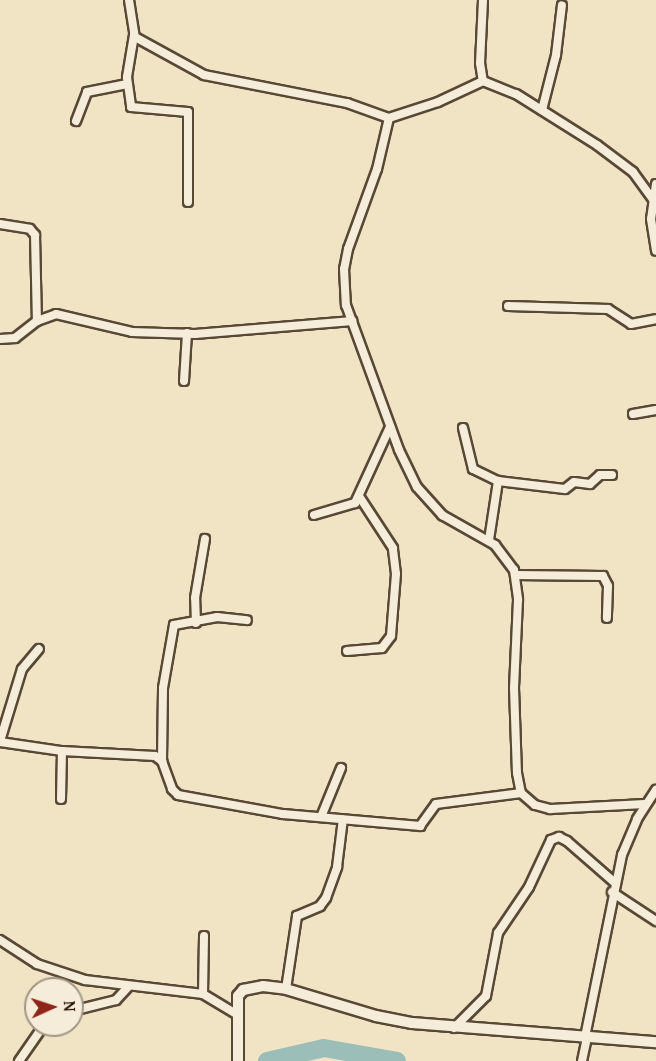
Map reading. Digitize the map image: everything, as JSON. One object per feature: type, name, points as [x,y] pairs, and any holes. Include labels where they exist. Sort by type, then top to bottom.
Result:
[{"type":"main road","points":[[238,1061],[236,1014],[243,990],[262,986],[286,989],[376,1016],[454,1028],[656,1042]]},
{"type":"street","points":[[129,0],[134,35],[127,84],[132,108],[188,111],[188,202]]},
{"type":"street","points":[[483,0],[480,63],[483,81]]},
{"type":"street","points":[[542,110],[556,55],[562,4]]},
{"type":"street","points":[[134,35],[204,75],[347,103],[388,118],[438,102],[483,81],[516,94],[627,166],[653,200]]},
{"type":"street","points":[[76,121],[87,92],[127,84]]},
{"type":"street","points":[[388,118],[377,169],[345,269],[346,305],[390,427],[417,487],[430,505],[442,516],[489,540],[507,557],[515,575],[518,600],[514,688],[517,773],[521,793],[535,805],[550,809],[645,804]]},
{"type":"street","points":[[656,184],[653,200],[656,251]]},
{"type":"street","points":[[0,224],[30,229],[35,234],[37,321]]},
{"type":"street","points":[[508,306],[608,309],[631,324],[656,319]]},
{"type":"street","points":[[0,339],[15,338],[37,321],[63,315],[115,330],[187,333],[352,321]]},
{"type":"street","points":[[184,381],[187,333]]},
{"type":"street","points":[[633,414],[656,410]]},
{"type":"street","points":[[314,514],[349,507],[359,496],[390,427]]},
{"type":"street","points":[[464,429],[473,469],[498,481],[565,489],[574,482],[590,484],[600,475],[612,475]]},
{"type":"street","points":[[489,540],[498,481]]},
{"type":"street","points":[[346,651],[387,646],[393,605],[393,548],[359,496]]},
{"type":"street","points":[[196,623],[195,598],[205,538]]},
{"type":"street","points":[[515,575],[603,576],[608,586],[607,618]]},
{"type":"street","points":[[247,620],[217,617],[196,623],[177,624],[172,628],[164,688],[162,760],[172,789],[178,795],[267,812],[420,826],[436,804],[521,793]]},
{"type":"street","points":[[39,649],[22,669],[0,742],[62,751],[150,755],[162,760]]},
{"type":"street","points":[[61,799],[62,751]]},
{"type":"street","points":[[321,817],[341,768]]},
{"type":"street","points":[[582,1061],[614,882],[630,833],[645,804],[656,789]]},
{"type":"street","points":[[286,989],[297,916],[320,906],[326,898],[338,867],[343,819]]},
{"type":"street","points":[[454,1028],[478,1007],[490,990],[498,933],[529,887],[550,840],[559,837],[567,841],[614,882]]},
{"type":"street","points":[[612,892],[656,921]]},
{"type":"street","points":[[203,994],[204,936]]},
{"type":"street","points":[[1,942],[20,956],[53,970],[128,987],[203,994],[236,1014]]},
{"type":"street","points":[[84,1008],[116,1000],[128,987]]},
{"type":"street","points":[[19,1061],[36,1037]]},
{"type":"waterway","points":[[267,1061],[324,1048],[397,1061]]}]
